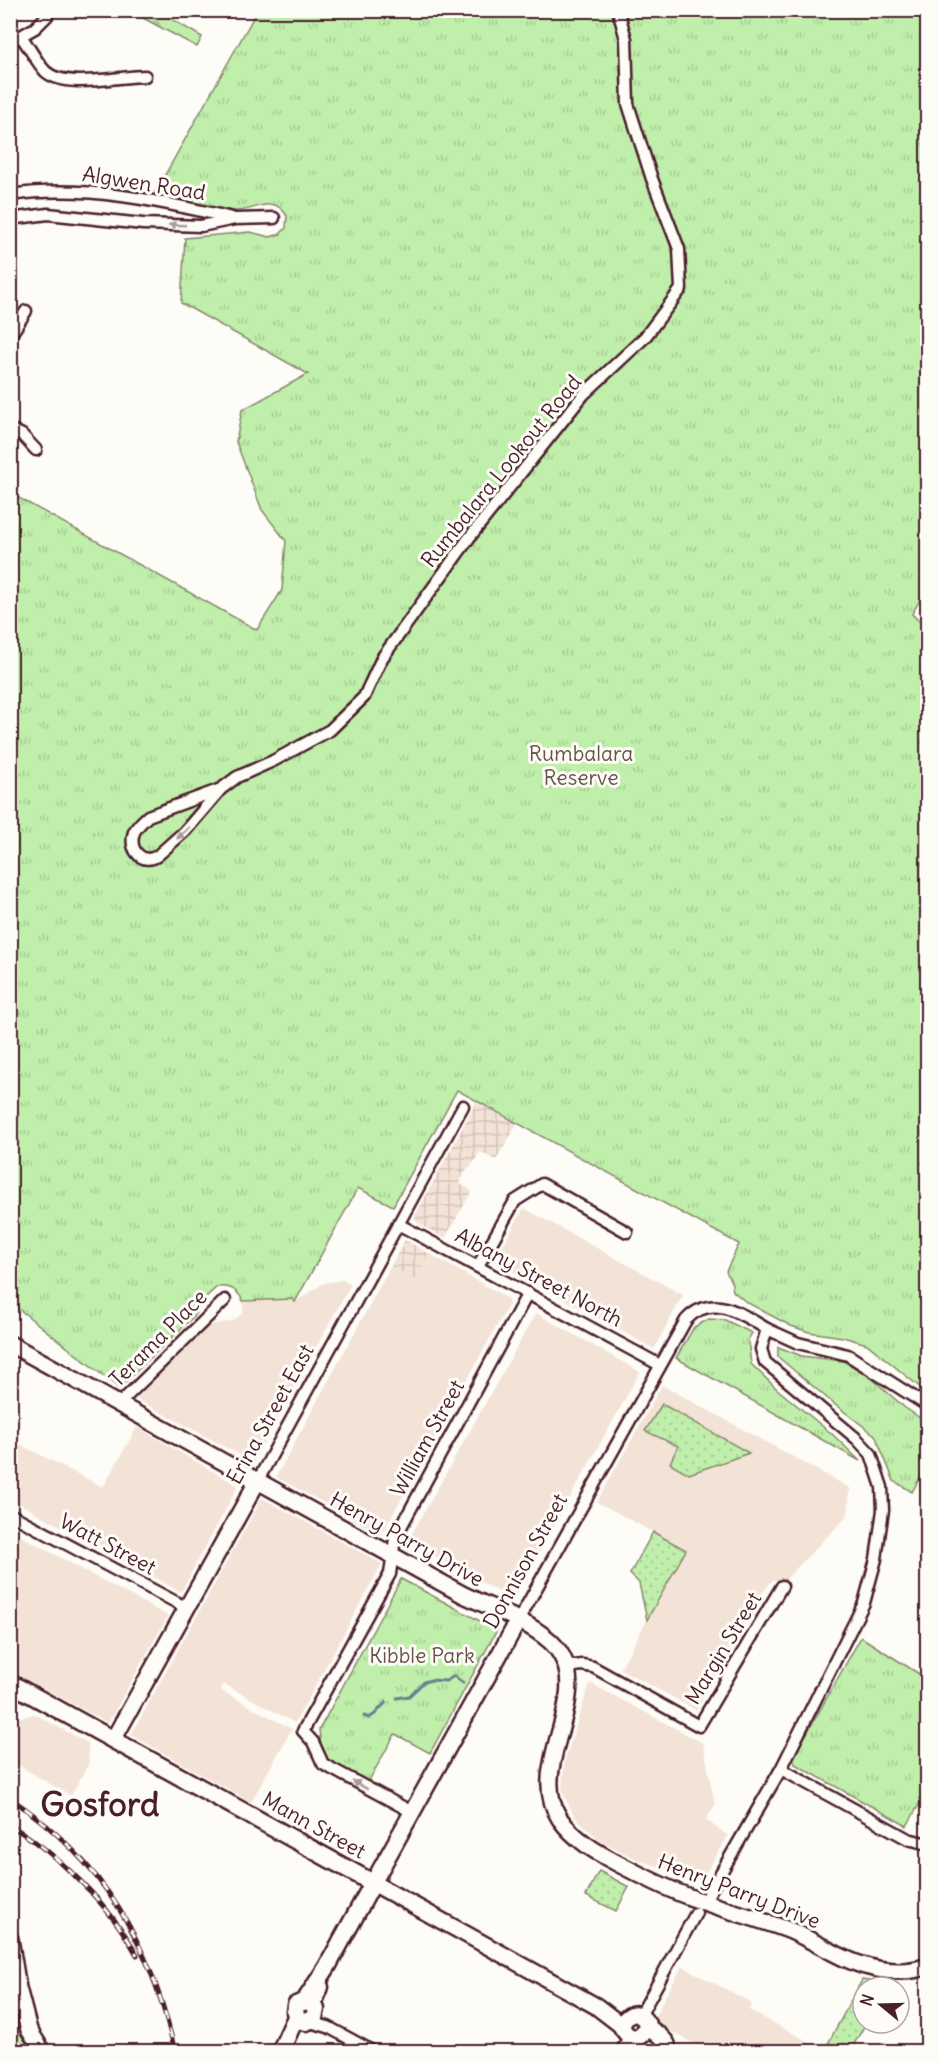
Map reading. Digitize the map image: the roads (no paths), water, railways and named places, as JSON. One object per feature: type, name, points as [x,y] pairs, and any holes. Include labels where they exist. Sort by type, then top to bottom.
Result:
[{"type":"main road","name":"Henry Parry Drive","points":[[10,1344],[462,1594],[533,1629],[552,1644],[566,1667],[568,1696],[551,1774],[552,1797],[560,1819],[578,1838],[600,1853],[700,1907],[792,1932],[870,1968],[902,1971],[927,1966]]},
{"type":"main road","name":"Erina Street East","points":[[113,1740],[257,1482]]},
{"type":"main road","name":"Donnison Street","points":[[288,2052],[308,2013],[327,1967],[518,1621]]},
{"type":"main road","name":"Mann Street","points":[[10,1683],[596,2006],[634,2026],[662,2035],[667,2044],[681,2052]]},
{"type":"main road","points":[[10,1939],[18,1988],[29,2030],[43,2052]]},
{"type":"main road","name":"Donnison Street","points":[[280,2052],[308,2013]]},
{"type":"street","name":"Rumbalara Lookout Road","points":[[221,789],[148,816],[133,835],[134,848],[138,855],[153,859],[185,831],[221,789],[237,777],[330,730],[364,697],[382,658],[469,538],[584,394],[645,337],[681,289],[678,249],[628,104],[626,39],[618,10]]},
{"type":"street","points":[[10,42],[35,28],[47,16]]},
{"type":"street","points":[[21,36],[45,70],[60,79],[90,80],[145,76]]},
{"type":"street","name":"Algwen Road","points":[[10,195],[59,191],[106,193],[235,219]]},
{"type":"street","name":"Algwen Road","points":[[10,219],[48,214],[143,224],[201,226],[235,219],[274,218]]},
{"type":"street","points":[[10,336],[26,311]]},
{"type":"street","points":[[10,429],[22,435],[36,450]]},
{"type":"street","name":"Erina Street East","points":[[257,1482],[463,1106]]},
{"type":"street","points":[[478,1266],[515,1201],[542,1184],[627,1232]]},
{"type":"street","name":"Albany Street North","points":[[398,1224],[660,1365]]},
{"type":"street","name":"William Street","points":[[412,1812],[323,1764],[313,1742],[303,1731],[390,1574],[395,1538],[528,1293]]},
{"type":"street","name":"Terama Place","points":[[119,1404],[225,1300]]},
{"type":"street","name":"Donnison Street","points":[[518,1621],[660,1365],[693,1312],[710,1306],[728,1308],[798,1343],[848,1355],[927,1406]]},
{"type":"street","points":[[621,2052],[700,1907],[781,1769],[864,1603],[876,1559],[883,1510],[882,1487],[871,1454],[857,1439],[765,1362],[761,1349],[767,1329]]},
{"type":"street","name":"Watt Street","points":[[10,1514],[187,1608]]},
{"type":"street","name":"Margin Street","points":[[566,1667],[582,1665],[593,1667],[699,1726],[782,1586]]},
{"type":"street","points":[[781,1769],[908,1839],[927,1844]]},
{"type":"street","points":[[308,2013],[328,2027],[374,2052]]},
{"type":"waterway","points":[[397,1698],[409,1696],[424,1682],[431,1680],[446,1681],[454,1676],[463,1683]]},
{"type":"waterway","points":[[364,1716],[369,1718],[386,1702]]},
{"type":"railway","points":[[10,1798],[43,1822],[72,1849],[97,1877],[118,1908],[137,1941],[152,1975],[175,2052]]},
{"type":"railway","points":[[10,1825],[46,1851],[81,1882],[113,1918],[137,1955]]},
{"type":"district","name":"Gosford","points":[[100,1804]]},
{"type":"park label","name":"Rumbalara Reserve","points":[[581,765]]},
{"type":"park label","name":"Kibble Park","points":[[422,1655]]}]
